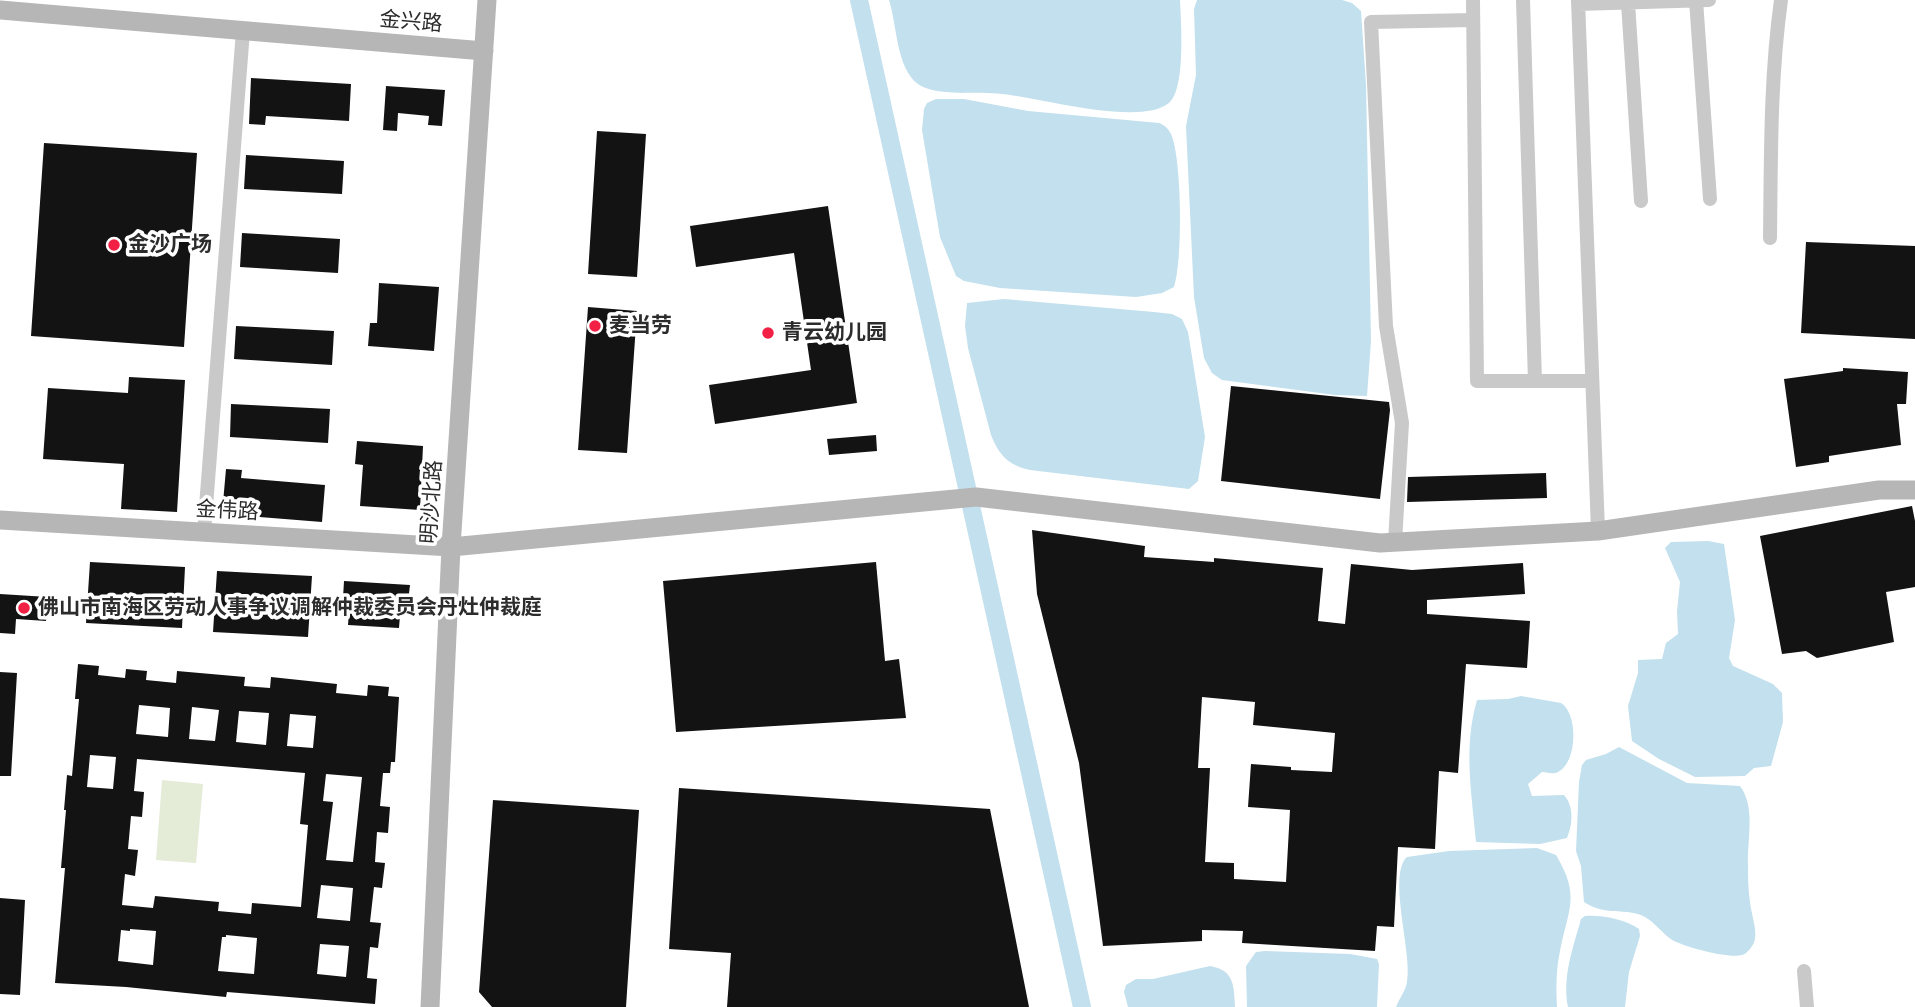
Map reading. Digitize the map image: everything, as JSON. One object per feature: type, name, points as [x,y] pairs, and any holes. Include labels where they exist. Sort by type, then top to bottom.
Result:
[{"type":"street","name":"明沙北路","points":[[430,1007],[452,547],[487,0]]},
{"type":"street","points":[[1473,0],[1477,381],[1592,381]]},
{"type":"street","points":[[1523,0],[1535,381]]},
{"type":"street","points":[[1696,0],[1710,199]]},
{"type":"street","points":[[1598,531],[1578,2],[1709,0]]},
{"type":"street","points":[[1770,238],[1774,69],[1781,0]]},
{"type":"street","points":[[1628,3],[1642,201]]},
{"type":"street","name":"金兴路","points":[[0,10],[484,51]]},
{"type":"street","points":[[1395,542],[1402,423],[1386,326],[1371,22],[1473,20]]},
{"type":"street","points":[[204,532],[243,31]]},
{"type":"street","name":"金伟路","points":[[0,520],[452,547],[967,498],[1380,543],[1598,531],[1879,490],[1915,490]]},
{"type":"street","points":[[1804,971],[1807,1007]]},
{"type":"green space","points":[[162,780],[203,784],[196,863],[156,860]]},
{"type":"water","points":[[889,0],[1180,0],[1181,54],[1178,84],[1169,103],[1155,110],[1135,112],[1088,109],[1002,94],[935,91],[918,84],[905,68]]},
{"type":"water","points":[[1197,0],[1342,0],[1352,3],[1361,11],[1366,85],[1371,341],[1367,396],[1335,395],[1222,380],[1212,373],[1204,358],[1194,297],[1186,126],[1196,75],[1194,9]]},
{"type":"water","points":[[936,99],[964,99],[1028,111],[1159,123],[1164,126],[1169,130],[1175,146],[1179,186],[1179,256],[1174,287],[1162,293],[1136,297],[1000,288],[964,281],[956,276],[940,237],[922,130],[924,109],[927,103]]},
{"type":"water","points":[[1004,299],[1172,314],[1182,319],[1188,332],[1205,437],[1198,481],[1189,489],[1030,470],[1005,458],[991,435],[968,348],[965,326],[967,303]]},
{"type":"water","points":[[1708,541],[1724,544],[1735,620],[1729,658],[1733,666],[1773,684],[1782,693],[1783,722],[1771,766],[1754,768],[1745,776],[1695,777],[1659,759],[1632,741],[1628,706],[1638,673],[1638,660],[1662,659],[1666,643],[1678,634],[1680,582],[1665,548],[1671,542]]},
{"type":"water","points":[[1521,696],[1561,703],[1571,717],[1572,748],[1565,767],[1556,773],[1542,772],[1528,784],[1532,796],[1564,795],[1571,810],[1569,833],[1567,838],[1540,844],[1476,842],[1469,753],[1477,700]]},
{"type":"water","points":[[1619,747],[1687,783],[1740,786],[1745,794],[1750,824],[1748,884],[1755,935],[1752,946],[1744,954],[1728,955],[1688,946],[1674,941],[1653,922],[1638,914],[1608,911],[1584,902],[1581,866],[1576,851],[1582,765],[1586,760]]},
{"type":"water","points":[[1537,848],[1556,855],[1564,869],[1570,893],[1569,913],[1558,965],[1557,1007],[1396,1007],[1407,982],[1408,969],[1399,880],[1407,857],[1449,851]]},
{"type":"water","points":[[1585,916],[1613,918],[1639,929],[1640,936],[1629,972],[1625,1007],[1568,1007],[1566,985],[1569,963],[1581,919]]},
{"type":"water","points":[[1256,952],[1350,954],[1377,959],[1377,1007],[1247,1007],[1246,966]]},
{"type":"water","points":[[1210,966],[1228,975],[1233,985],[1235,1007],[1128,1007],[1124,992],[1126,985],[1136,979],[1153,979]]},
{"type":"building","points":[[251,78],[351,84],[349,121],[266,116],[265,125],[249,124]]},
{"type":"building","points":[[386,86],[445,90],[442,126],[428,125],[429,116],[398,113],[397,131],[383,130]]},
{"type":"building","points":[[597,131],[646,134],[637,277],[588,274]]},
{"type":"building","name":"金沙广场","points":[[44,143],[197,153],[184,347],[31,336]]},
{"type":"building","points":[[246,155],[344,161],[342,194],[244,189]]},
{"type":"building","points":[[828,206],[857,403],[715,424],[709,385],[811,370],[794,253],[696,267],[690,226]]},
{"type":"building","points":[[242,233],[340,239],[338,273],[240,267]]},
{"type":"building","points":[[1806,242],[1915,246],[1915,339],[1801,333]]},
{"type":"building","points":[[379,283],[439,287],[434,351],[368,346],[370,323],[377,323]]},
{"type":"building","points":[[588,307],[637,311],[627,453],[578,450]]},
{"type":"building","points":[[236,326],[334,331],[332,365],[234,359]]},
{"type":"building","points":[[1843,368],[1908,372],[1906,404],[1897,404],[1901,445],[1829,456],[1829,462],[1796,467],[1784,379],[1843,371]]},
{"type":"building","points":[[129,377],[185,380],[177,512],[121,509],[124,464],[43,459],[48,388],[128,393]]},
{"type":"building","points":[[1231,386],[1389,402],[1380,499],[1221,481]]},
{"type":"building","points":[[231,404],[330,409],[328,443],[230,437]]},
{"type":"building","points":[[876,435],[877,451],[829,455],[827,439]]},
{"type":"building","points":[[357,441],[423,446],[420,510],[360,506],[363,465],[355,464]]},
{"type":"building","points":[[226,469],[242,470],[241,478],[325,485],[322,522],[222,514]]},
{"type":"building","points":[[1546,473],[1547,498],[1407,502],[1408,477]]},
{"type":"building","points":[[1912,506],[1915,521],[1915,587],[1886,592],[1894,642],[1817,658],[1806,651],[1782,654],[1760,536]]},
{"type":"building","points":[[1032,530],[1145,546],[1144,557],[1214,562],[1214,558],[1323,568],[1318,621],[1345,624],[1351,564],[1412,570],[1523,563],[1525,594],[1427,600],[1427,614],[1530,621],[1527,668],[1466,664],[1458,773],[1439,771],[1435,849],[1398,847],[1394,927],[1377,926],[1375,951],[1242,943],[1243,931],[1202,930],[1202,941],[1103,946],[1079,763],[1037,594]],"holes":[[[1202,697],[1255,702],[1253,725],[1335,733],[1332,772],[1251,764],[1248,807],[1290,810],[1286,882],[1234,879],[1234,863],[1205,862],[1210,768],[1198,768]]]},
{"type":"building","points":[[90,562],[185,567],[182,628],[86,623]]},
{"type":"building","points":[[876,562],[885,661],[899,659],[906,718],[676,732],[663,581]]},
{"type":"building","points":[[217,571],[312,576],[308,637],[213,632]]},
{"type":"building","points":[[344,581],[410,585],[408,602],[401,602],[399,628],[348,625],[350,598],[343,598]]},
{"type":"building","name":"佛山市南海区劳动人事争议调解仲裁委员会丹灶仲裁庭","points":[[0,594],[48,597],[46,621],[16,619],[15,634],[0,633]]},
{"type":"building","points":[[78,664],[99,666],[98,675],[125,678],[126,669],[147,671],[146,680],[176,683],[177,671],[245,677],[244,686],[270,688],[271,677],[337,684],[336,693],[367,696],[368,685],[389,687],[388,696],[399,697],[395,762],[391,762],[390,773],[383,773],[380,806],[390,807],[388,833],[377,832],[375,862],[385,863],[382,888],[374,887],[370,922],[381,923],[378,948],[370,947],[367,978],[377,979],[375,1004],[227,992],[226,997],[55,983],[65,868],[61,868],[64,810],[67,775],[72,776],[79,699],[75,699]],"holes":[[[139,705],[170,708],[168,737],[136,734]],[[192,707],[219,710],[215,741],[189,739]],[[239,711],[269,713],[266,745],[236,742]],[[290,714],[316,716],[313,748],[287,746]],[[90,755],[116,757],[113,789],[87,787]],[[137,759],[305,773],[300,824],[308,825],[301,907],[252,903],[251,914],[218,911],[219,902],[155,896],[153,908],[122,905],[125,874],[135,876],[138,850],[128,849],[131,816],[142,817],[144,792],[134,791]],[[326,774],[362,777],[353,862],[326,860],[333,802],[323,801]],[[321,885],[353,888],[350,921],[317,918]],[[121,930],[156,931],[153,965],[118,961]],[[226,935],[257,938],[254,974],[218,971],[222,937]],[[320,944],[349,946],[346,977],[317,974]]]},
{"type":"building","points":[[0,672],[17,673],[11,776],[0,776]]},
{"type":"building","points":[[679,788],[990,809],[1029,1007],[727,1007],[731,953],[669,949]]},
{"type":"building","points":[[493,800],[639,810],[626,1007],[492,1007],[479,992]]},
{"type":"building","points":[[0,898],[25,900],[20,995],[0,994]]},
{"type":"waterway","points":[[859,0],[1082,1007]]},
{"type":"place","name":"金沙广场","points":[[114,245]]},
{"type":"place","name":"麦当劳","points":[[595,326]]},
{"type":"place","name":"青云幼儿园","points":[[768,333]]},
{"type":"place","name":"佛山市南海区劳动人事争议调解仲裁委员会丹灶仲裁庭","points":[[24,608]]}]
